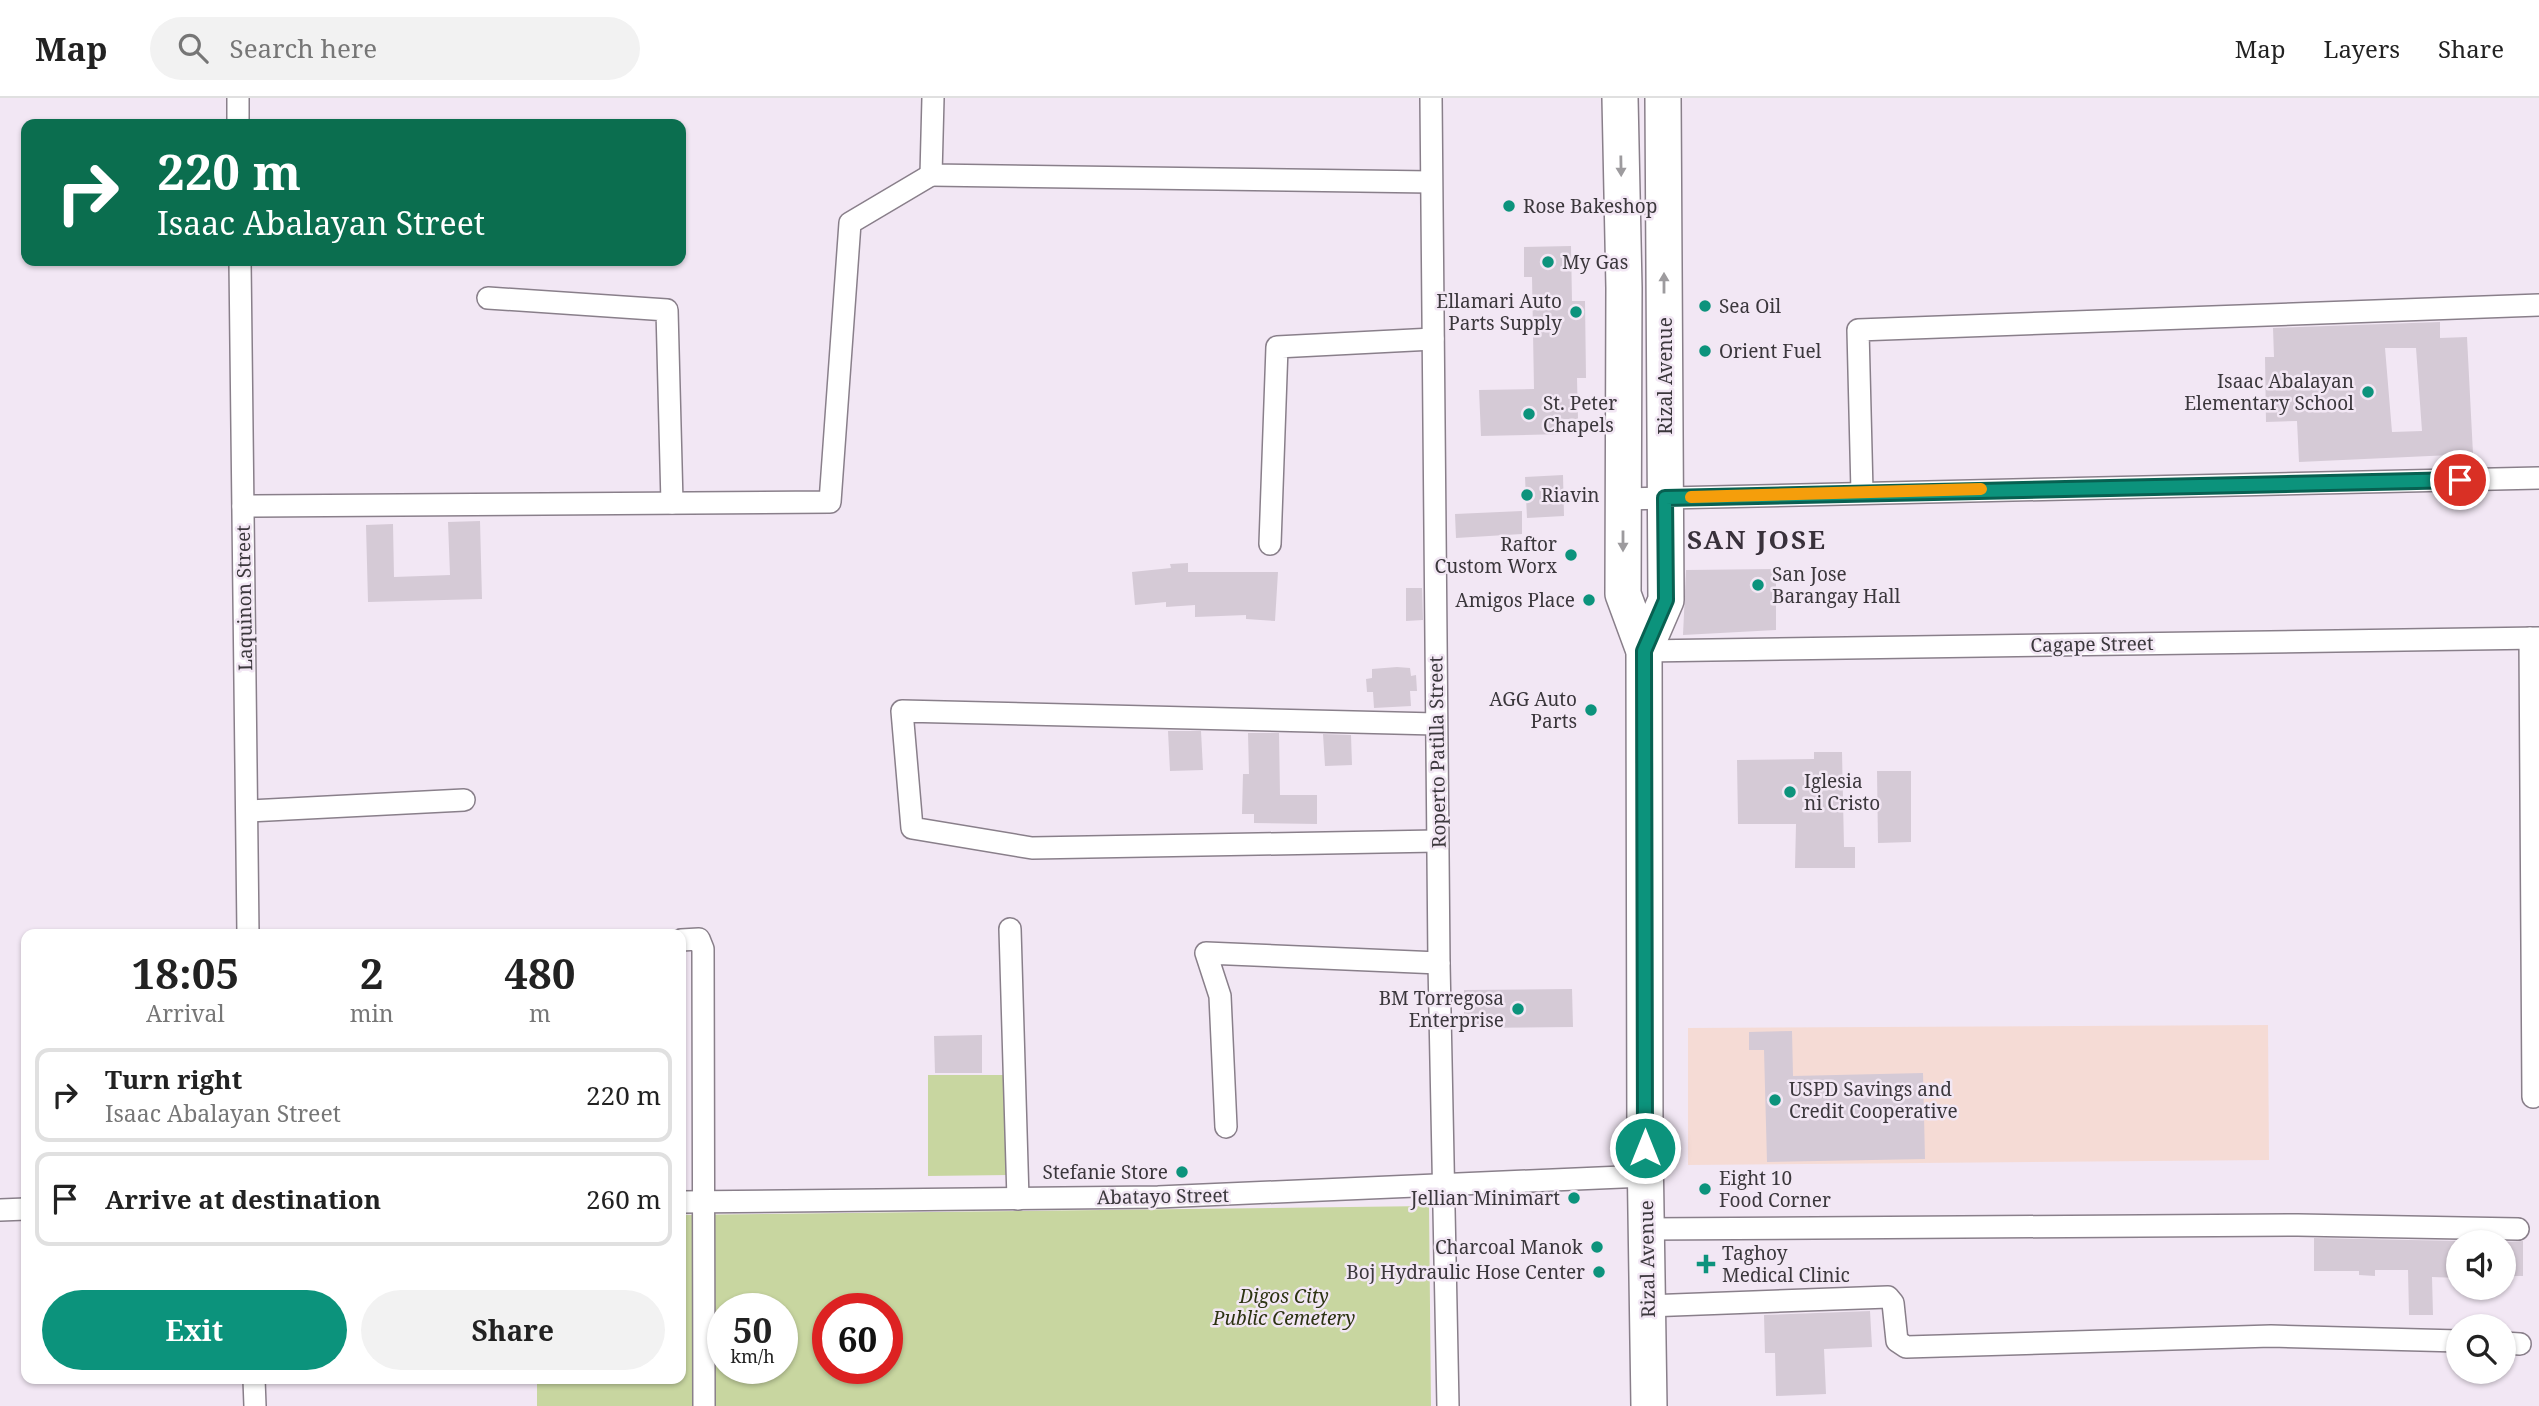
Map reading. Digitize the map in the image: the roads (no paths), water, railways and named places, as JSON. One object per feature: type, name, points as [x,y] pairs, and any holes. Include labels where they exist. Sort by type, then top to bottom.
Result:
[{"type":"main road","name":"Rizal Avenue","points":[[1620,98],[1624,288],[1623,593],[1644,651],[1645,1175],[1649,1406]]},
{"type":"main road","name":"Rizal Avenue","points":[[1644,651],[1666,600],[1663,98]]},
{"type":"street","points":[[238,98],[238,119]]},
{"type":"street","points":[[931,175],[933,98]]},
{"type":"street","name":"Roperto Patilla Street","points":[[1431,98],[1437,841],[1448,1406]]},
{"type":"street","points":[[243,506],[830,502],[850,223],[931,175],[1431,182]]},
{"type":"street","name":"Laquinon Street","points":[[240,266],[248,929]]},
{"type":"street","points":[[488,298],[667,310],[672,503]]},
{"type":"street","points":[[1862,492],[1858,330],[2539,305]]},
{"type":"street","points":[[1270,544],[1277,347],[1433,339]]},
{"type":"street","points":[[1623,499],[2539,478]]},
{"type":"street","points":[[2533,1097],[2534,638]]},
{"type":"street","name":"Cagape Street","points":[[1644,651],[2534,638]]},
{"type":"street","points":[[1436,724],[902,711],[912,828],[1032,848],[1437,841]]},
{"type":"street","points":[[247,811],[464,800]]},
{"type":"street","points":[[1010,929],[1018,1199]]},
{"type":"street","points":[[686,940],[699,939],[702,949],[704,1406]]},
{"type":"street","points":[[1226,1127],[1220,996],[1206,953],[1439,963]]},
{"type":"street","name":"Abatayo Street","points":[[686,1202],[1214,1195],[1645,1175]]},
{"type":"street","points":[[0,1210],[21,1209]]},
{"type":"street","points":[[1646,1229],[2298,1225],[2518,1229]]},
{"type":"street","points":[[1647,1306],[1888,1297],[1894,1303],[1897,1341],[1912,1347],[2272,1336],[2446,1340]]},
{"type":"street","points":[[254,1384],[255,1406]]},
{"type":"place","name":"Rose Bakeshop","points":[[1509,206]]},
{"type":"place","name":"My Gas","points":[[1548,262]]},
{"type":"place","name":"Sea Oil","points":[[1705,306]]},
{"type":"place","name":"Ellamari Auto Parts Supply","points":[[1576,312]]},
{"type":"place","name":"Orient Fuel","points":[[1705,351]]},
{"type":"place","name":"Isaac Abalayan Elementary School","points":[[2368,392]]},
{"type":"place","name":"St. Peter Chapels","points":[[1529,414]]},
{"type":"place","name":"Riavin","points":[[1527,495]]},
{"type":"place","name":"Raftor Custom Worx","points":[[1571,555]]},
{"type":"place","name":"San Jose Barangay Hall","points":[[1758,585]]},
{"type":"place","name":"Amigos Place","points":[[1589,600]]},
{"type":"place","name":"AGG Auto Parts","points":[[1591,710]]},
{"type":"place","name":"Iglesia ni Cristo","points":[[1790,792]]},
{"type":"place","name":"BM Torregosa Enterprise","points":[[1518,1009]]},
{"type":"place","name":"USPD Savings and Credit Cooperative","points":[[1775,1100]]},
{"type":"place","name":"Stefanie Store","points":[[1182,1172]]},
{"type":"place","name":"Eight 10 Food Corner","points":[[1705,1189]]},
{"type":"place","name":"Jellian Minimart","points":[[1574,1198]]},
{"type":"place","name":"Charcoal Manok","points":[[1597,1247]]},
{"type":"place","name":"Taghoy Medical Clinic","points":[[1706,1264]]},
{"type":"place","name":"Boj Hydraulic Hose Center","points":[[1599,1272]]},
{"type":"district","name":"SAN JOSE","points":[[1757,539]]},
{"type":"park label","name":"Digos City Public Cemetery","points":[[1284,1307]]}]
